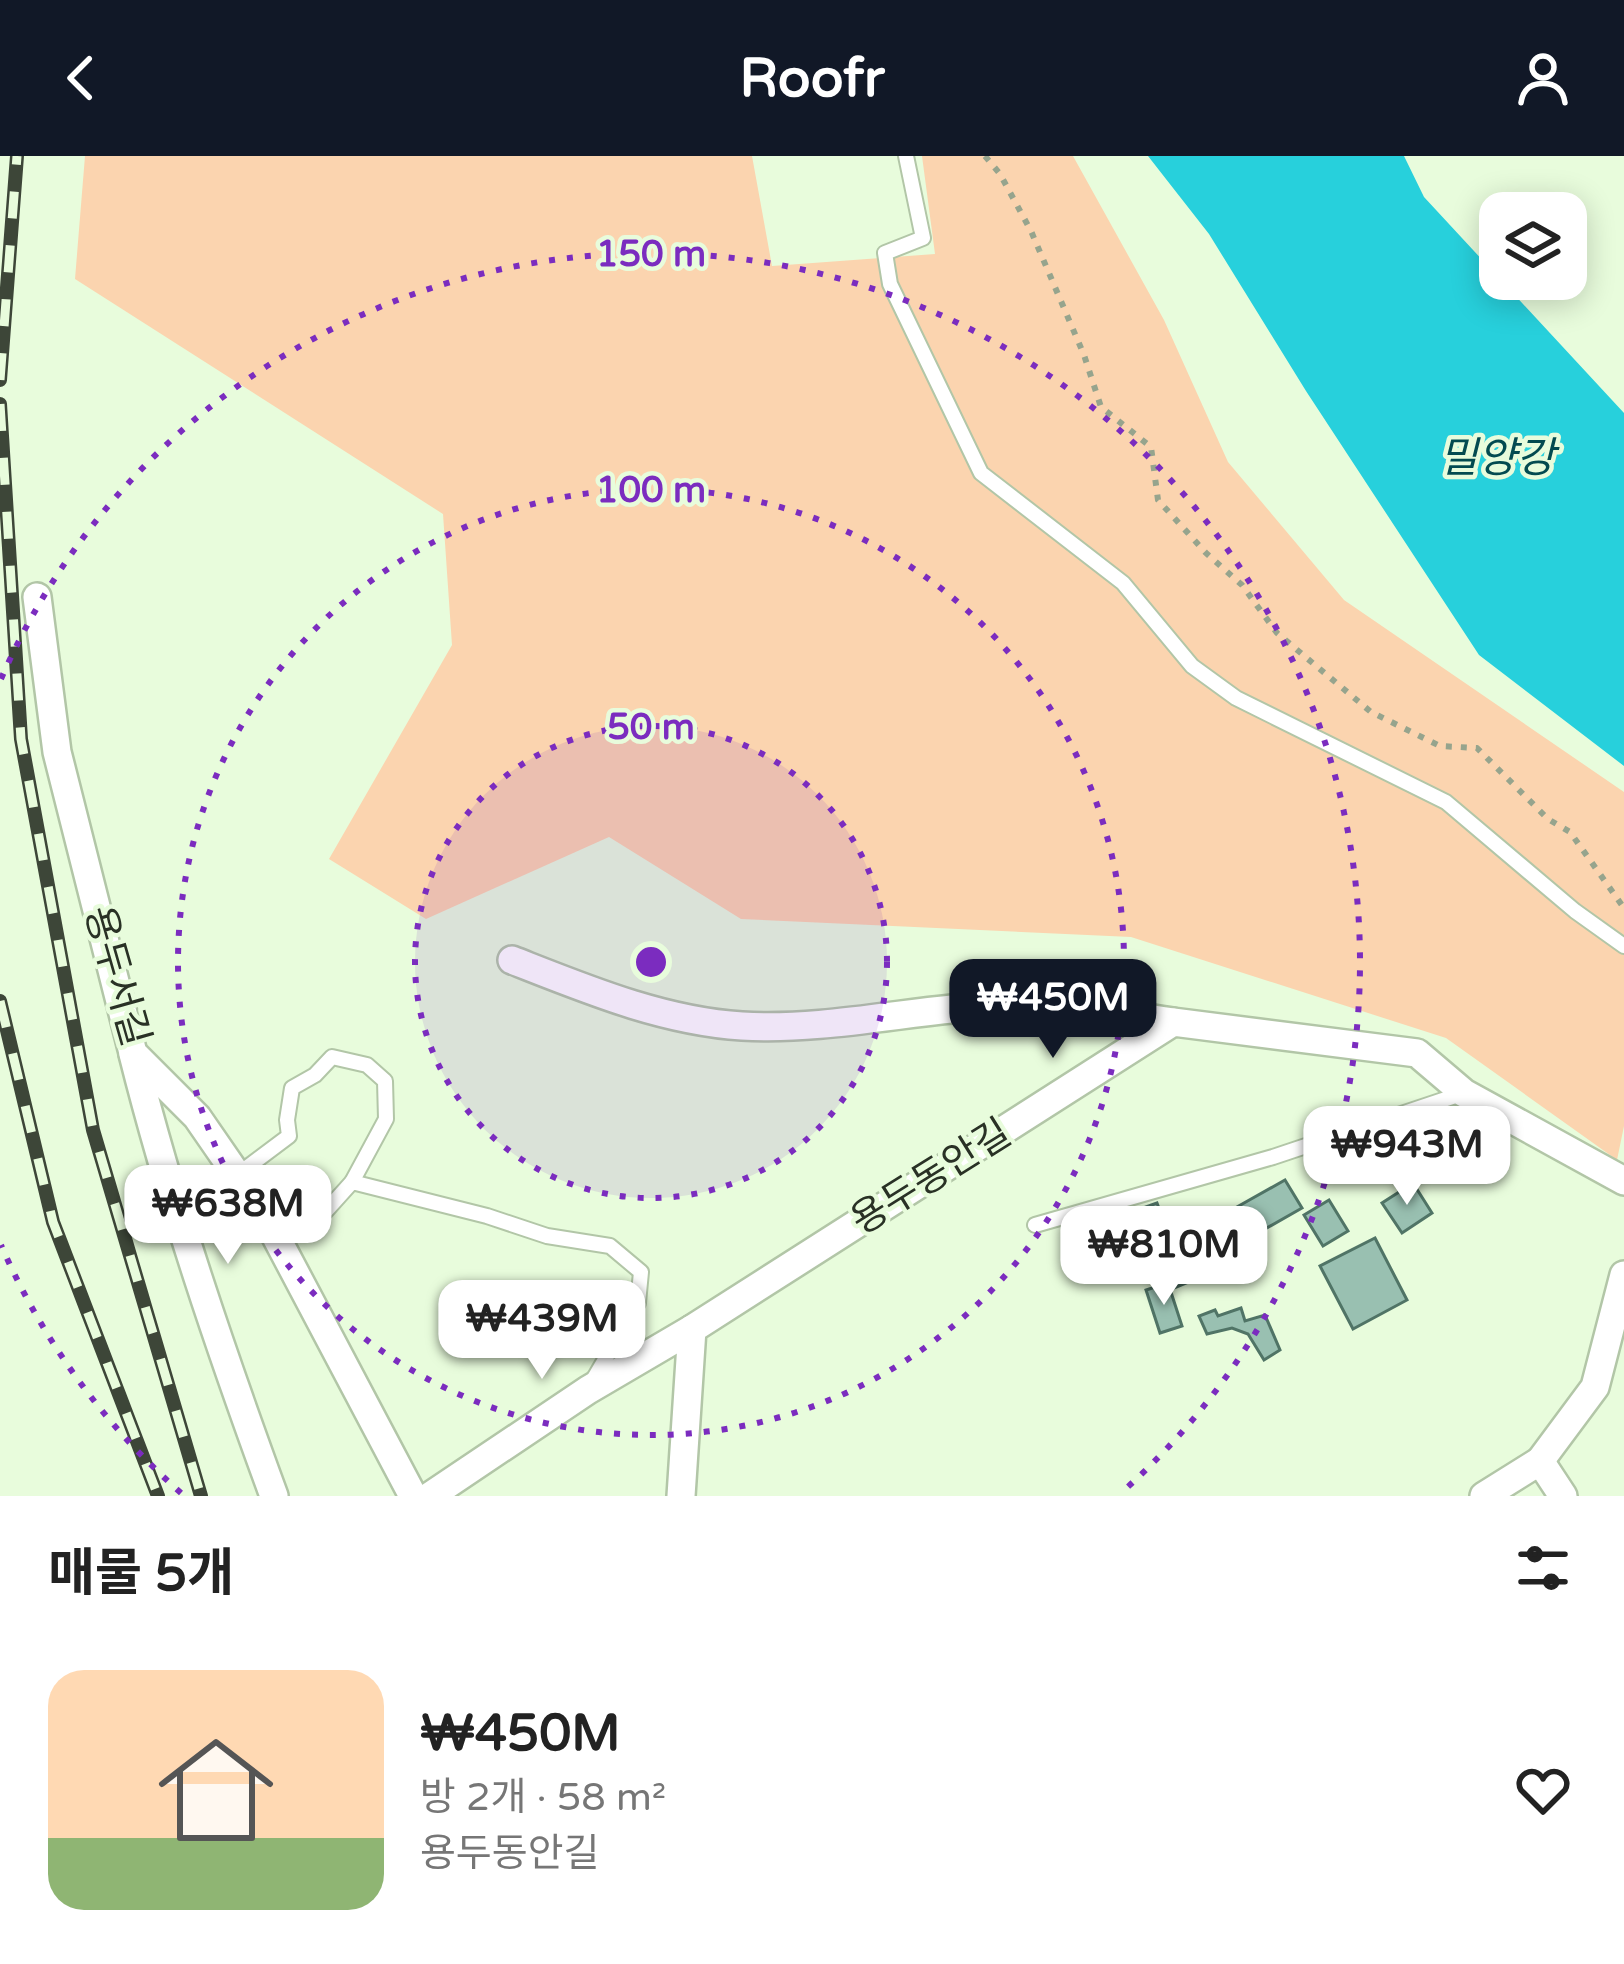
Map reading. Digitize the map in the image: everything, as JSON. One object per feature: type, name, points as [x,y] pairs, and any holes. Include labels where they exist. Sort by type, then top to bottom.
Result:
[{"type":"street","name":"용두서길","points":[[38,597],[57,752],[133,1053],[197,1117],[237,1175],[413,1496]]},
{"type":"street","points":[[512,960],[621,1003],[740,1026],[1060,1004],[1417,1053],[1464,1093],[1624,1181]]},
{"type":"street","name":"용두동안길","points":[[430,1496],[588,1390],[692,1329],[1173,1022]]},
{"type":"street","points":[[133,1053],[157,1149],[223,1358],[274,1496]]},
{"type":"street","points":[[1484,1496],[1540,1461],[1595,1387],[1624,1275]]},
{"type":"street","points":[[680,1496],[692,1329]]},
{"type":"street","points":[[1540,1461],[1562,1496]]},
{"type":"lane","points":[[906,156],[922,238],[885,253],[890,284],[981,472],[1123,583],[1192,666],[1236,698],[1446,802],[1575,911],[1624,946]]},
{"type":"lane","points":[[237,1175],[289,1136],[292,1088],[332,1058],[367,1065],[386,1081],[386,1119],[352,1182],[325,1212],[275,1237]]},
{"type":"lane","points":[[1035,1225],[1273,1157],[1464,1093]]},
{"type":"lane","points":[[352,1182],[547,1236],[610,1246],[641,1272],[638,1304],[588,1390]]},
{"type":"path","points":[[985,156],[1000,173],[1031,231],[1101,407],[1151,447],[1158,500],[1242,585],[1277,633],[1343,691],[1371,712],[1440,746],[1477,748],[1548,819],[1570,832],[1624,908]]},
{"type":"shaded area","points":[[85,156],[752,156],[772,266],[935,254],[922,156],[1073,156],[1164,320],[1228,462],[1344,600],[1624,792],[1624,1126],[1617,1160],[1446,1038],[1131,937],[741,919],[609,837],[426,919],[329,859],[452,645],[443,514],[75,279]]},
{"type":"water","name":"밀양강","points":[[1148,156],[1404,156],[1424,197],[1479,256],[1479,300],[1519,300],[1624,413],[1624,766],[1479,655],[1209,234]]},
{"type":"building","points":[[1285,1180],[1302,1208],[1244,1241],[1228,1212]]},
{"type":"building","points":[[1413,1183],[1432,1213],[1402,1233],[1382,1203]]},
{"type":"building","points":[[1329,1200],[1348,1231],[1323,1246],[1304,1215]]},
{"type":"building","points":[[1157,1203],[1170,1237],[1123,1255],[1110,1220]]},
{"type":"building","points":[[1216,1228],[1232,1264],[1174,1288],[1159,1252]]},
{"type":"building","points":[[1091,1235],[1111,1258],[1098,1271],[1077,1248]]},
{"type":"building","points":[[1375,1238],[1407,1300],[1353,1329],[1320,1266]]},
{"type":"building","points":[[1168,1283],[1182,1326],[1160,1333],[1146,1290]]},
{"type":"building","points":[[1241,1308],[1245,1321],[1265,1315],[1280,1350],[1264,1360],[1248,1334],[1232,1328],[1207,1334],[1199,1316]]},
{"type":"railway","points":[[0,380],[17,156]]},
{"type":"railway","points":[[0,404],[21,739],[93,1130],[201,1496]]},
{"type":"railway","points":[[0,1001],[53,1222],[158,1496]]}]
